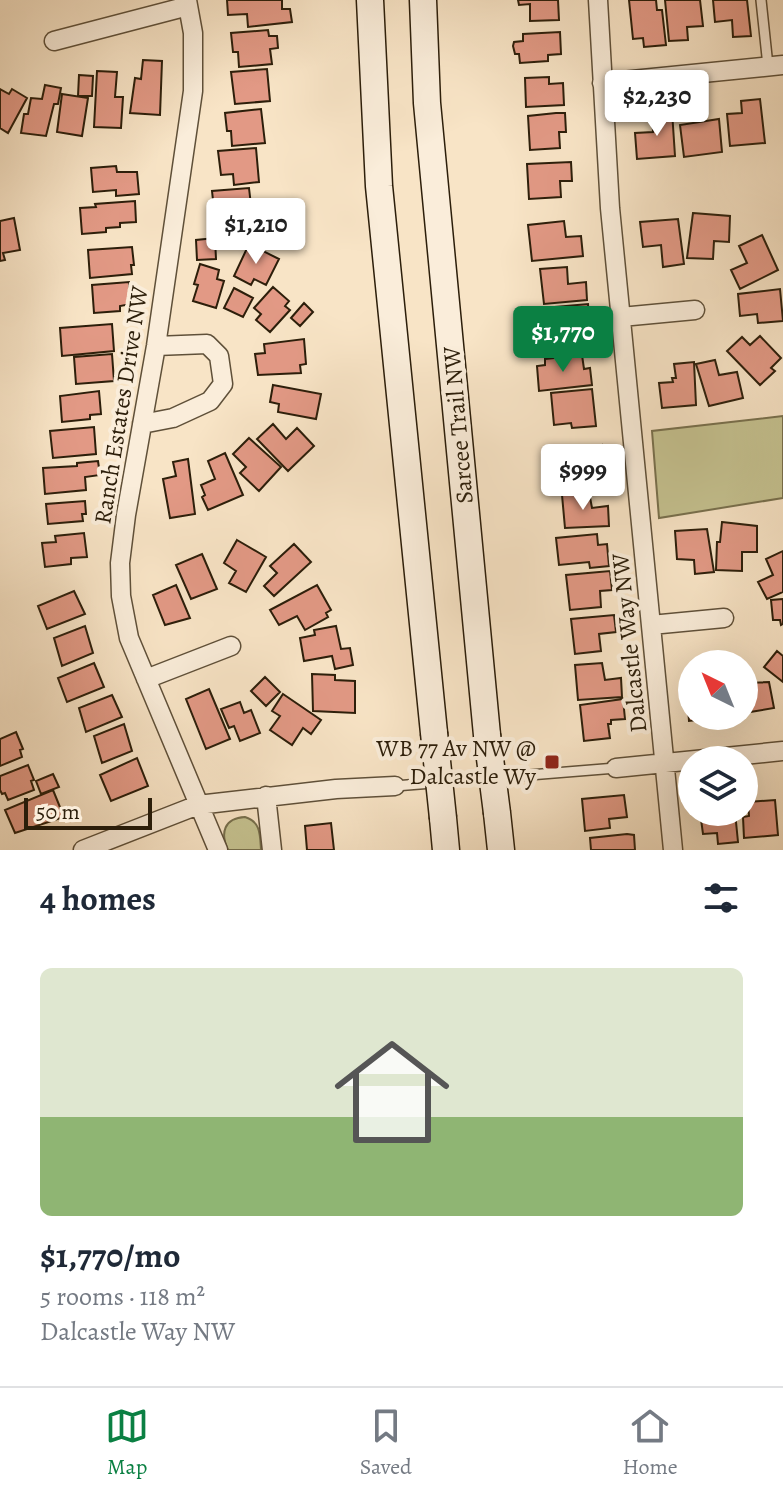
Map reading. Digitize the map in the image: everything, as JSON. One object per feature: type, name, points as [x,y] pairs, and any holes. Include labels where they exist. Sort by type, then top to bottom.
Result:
[{"type":"main road","points":[[370,0],[379,186],[446,850]]},
{"type":"main road","name":"Sarcee Trail NW","points":[[423,0],[427,103],[487,735],[501,850]]},
{"type":"street","name":"Dalcastle Way NW","points":[[598,0],[610,208],[673,850]]},
{"type":"street","points":[[54,41],[188,3]]},
{"type":"street","name":"Ranch Estates Drive NW","points":[[188,3],[195,60],[193,91],[156,346],[120,563],[121,596],[129,638],[218,850]]},
{"type":"street","points":[[602,83],[775,65]]},
{"type":"street","points":[[621,317],[695,310]]},
{"type":"street","points":[[142,424],[173,418],[210,401],[223,384],[219,356],[207,344],[156,346]]},
{"type":"street","points":[[651,625],[724,618]]},
{"type":"street","points":[[146,679],[231,646]]},
{"type":"street","points":[[616,768],[783,751]]},
{"type":"street","points":[[95,848],[198,805],[266,796],[395,786]]},
{"type":"street","points":[[266,796],[272,850]]},
{"type":"lane","points":[[761,0],[775,65]]},
{"type":"lane","points":[[395,786],[616,768]]},
{"type":"shaded area","points":[[783,416],[783,498],[659,518],[652,431]]},
{"type":"shaded area","points":[[245,817],[257,826],[261,850],[228,850],[224,832],[228,823]]},
{"type":"building","points":[[227,0],[282,0],[282,9],[290,9],[292,22],[248,27],[247,14],[228,15]]},
{"type":"building","points":[[518,0],[558,0],[559,20],[530,21],[530,4],[519,5]]},
{"type":"building","points":[[629,0],[656,0],[657,10],[662,10],[666,45],[644,47],[643,38],[633,39]]},
{"type":"building","points":[[665,0],[700,0],[703,26],[687,27],[688,40],[669,41]]},
{"type":"building","points":[[713,0],[747,0],[751,36],[733,37],[732,20],[715,22]]},
{"type":"building","points":[[268,30],[269,36],[277,36],[278,48],[270,49],[272,64],[239,67],[238,52],[233,52],[231,33]]},
{"type":"building","points":[[560,32],[561,54],[548,55],[548,61],[520,63],[519,54],[515,54],[513,46],[514,42],[523,41],[523,34]]},
{"type":"building","points":[[143,60],[162,61],[160,115],[130,113],[135,78],[141,79]]},
{"type":"building","points":[[267,69],[270,101],[235,104],[231,72]]},
{"type":"building","points":[[97,71],[117,72],[115,97],[123,97],[121,128],[94,127]]},
{"type":"building","points":[[79,75],[93,76],[92,96],[78,96]]},
{"type":"building","points":[[549,77],[549,84],[563,83],[564,105],[526,107],[525,78]]},
{"type":"building","points":[[45,85],[61,88],[46,136],[21,133],[31,98],[42,99]]},
{"type":"building","points":[[0,89],[9,94],[12,89],[27,98],[8,133],[0,128]]},
{"type":"building","points":[[62,94],[88,98],[82,136],[57,132]]},
{"type":"building","points":[[760,99],[765,143],[730,146],[727,114],[742,113],[741,101]]},
{"type":"building","points":[[261,109],[265,143],[232,146],[225,113]]},
{"type":"building","points":[[672,111],[675,156],[637,159],[635,133],[653,132],[652,113]]},
{"type":"building","points":[[565,113],[566,132],[559,132],[560,148],[530,150],[528,116]]},
{"type":"building","points":[[719,119],[722,152],[684,157],[680,125]]},
{"type":"building","points":[[256,148],[259,182],[234,185],[233,174],[221,175],[218,151]]},
{"type":"building","points":[[571,162],[572,181],[560,181],[561,197],[529,199],[527,164]]},
{"type":"building","points":[[116,166],[117,172],[137,172],[139,194],[116,196],[116,190],[93,192],[91,168]]},
{"type":"building","points":[[249,188],[252,214],[215,218],[212,191]]},
{"type":"building","points":[[135,201],[136,222],[120,223],[120,227],[106,228],[106,232],[82,234],[80,208]]},
{"type":"building","points":[[297,206],[300,229],[257,234],[255,210]]},
{"type":"building","points":[[693,213],[730,216],[729,242],[714,241],[713,259],[687,258]]},
{"type":"building","points":[[14,218],[20,250],[3,253],[5,260],[0,261],[0,221]]},
{"type":"building","points":[[678,219],[684,264],[663,267],[661,245],[643,247],[640,222]]},
{"type":"building","points":[[564,221],[566,237],[581,236],[583,256],[532,261],[528,225]]},
{"type":"building","points":[[762,235],[778,270],[740,289],[731,270],[747,263],[739,246]]},
{"type":"building","points":[[215,238],[216,259],[197,260],[196,240]]},
{"type":"building","points":[[249,244],[279,259],[266,285],[254,279],[251,285],[234,276]]},
{"type":"building","points":[[132,247],[132,274],[90,278],[88,250]]},
{"type":"building","points":[[200,264],[219,270],[217,279],[224,281],[216,308],[193,301]]},
{"type":"building","points":[[567,267],[568,284],[586,282],[587,300],[544,304],[540,269]]},
{"type":"building","points":[[129,282],[131,304],[120,306],[120,311],[94,313],[92,285]]},
{"type":"building","points":[[273,287],[289,301],[285,306],[290,310],[270,332],[256,320],[261,314],[254,308]]},
{"type":"building","points":[[234,288],[253,298],[243,317],[224,308]]},
{"type":"building","points":[[780,289],[783,321],[758,323],[757,314],[740,316],[738,294]]},
{"type":"building","points":[[304,303],[313,312],[300,326],[291,318]]},
{"type":"building","points":[[588,304],[589,323],[577,324],[579,340],[547,343],[544,308]]},
{"type":"building","points":[[112,324],[114,351],[62,356],[60,328]]},
{"type":"building","points":[[760,336],[781,358],[771,368],[775,371],[760,385],[727,351],[742,337],[750,345]]},
{"type":"building","points":[[304,339],[306,364],[300,365],[301,373],[258,375],[255,354],[265,353],[264,344]]},
{"type":"building","points":[[112,354],[114,381],[76,384],[74,357]]},
{"type":"building","points":[[582,355],[584,369],[590,368],[592,385],[539,391],[537,366],[545,365],[545,359]]},
{"type":"building","points":[[715,360],[719,375],[737,372],[743,398],[709,406],[696,364]]},
{"type":"building","points":[[694,362],[696,405],[662,408],[659,383],[673,382],[672,378],[676,378],[674,364]]},
{"type":"building","points":[[273,385],[321,394],[316,419],[278,412],[279,404],[270,402]]},
{"type":"building","points":[[592,389],[596,426],[572,428],[571,423],[554,425],[551,393]]},
{"type":"building","points":[[99,391],[101,414],[90,415],[90,419],[62,422],[60,396]]},
{"type":"building","points":[[273,424],[286,439],[297,428],[314,446],[288,471],[257,439]]},
{"type":"building","points":[[94,427],[96,454],[53,458],[50,431]]},
{"type":"building","points":[[249,438],[281,467],[259,491],[240,473],[246,467],[233,454]]},
{"type":"building","points":[[602,445],[603,464],[588,466],[588,484],[561,487],[559,452]]},
{"type":"building","points":[[225,453],[243,495],[208,510],[201,485],[215,479],[208,461]]},
{"type":"building","points":[[188,459],[195,514],[170,518],[163,479],[176,476],[173,462]]},
{"type":"building","points":[[98,461],[100,475],[85,477],[86,490],[45,494],[43,468]]},
{"type":"building","points":[[589,492],[592,508],[608,506],[609,526],[565,528],[562,495]]},
{"type":"building","points":[[85,501],[83,521],[48,524],[46,504]]},
{"type":"building","points":[[722,522],[757,526],[757,552],[742,552],[742,571],[716,570],[717,542],[720,542]]},
{"type":"building","points":[[707,529],[714,572],[695,574],[694,560],[677,559],[675,531]]},
{"type":"building","points":[[84,533],[87,557],[71,558],[71,564],[45,567],[42,543],[56,542],[55,536]]},
{"type":"building","points":[[597,534],[598,545],[607,544],[609,566],[590,568],[589,562],[559,565],[556,538]]},
{"type":"building","points":[[237,540],[266,557],[246,592],[229,583],[236,571],[224,563]]},
{"type":"building","points":[[294,544],[311,562],[274,596],[264,586],[277,573],[270,566]]},
{"type":"building","points":[[783,551],[783,592],[767,599],[758,582],[773,575],[766,559]]},
{"type":"building","points":[[202,554],[217,589],[191,599],[176,565]]},
{"type":"building","points":[[610,571],[612,590],[600,591],[601,607],[570,610],[566,575]]},
{"type":"building","points":[[176,585],[190,618],[165,625],[153,595]]},
{"type":"building","points":[[317,585],[331,610],[326,613],[328,617],[305,630],[297,616],[279,625],[270,610]]},
{"type":"building","points":[[74,591],[85,614],[47,629],[38,606]]},
{"type":"building","points":[[783,599],[781,625],[780,620],[773,620],[771,600]]},
{"type":"building","points":[[614,615],[616,632],[599,634],[601,651],[575,654],[571,619]]},
{"type":"building","points":[[85,626],[93,653],[62,666],[54,638]]},
{"type":"building","points":[[336,626],[341,649],[350,648],[353,665],[335,669],[332,656],[304,661],[300,638],[315,635],[314,630]]},
{"type":"building","points":[[777,651],[783,656],[783,682],[764,667]]},
{"type":"building","points":[[94,663],[104,687],[67,702],[58,678]]},
{"type":"building","points":[[602,663],[605,680],[621,678],[622,697],[578,700],[575,665]]},
{"type":"building","points":[[312,674],[335,675],[335,680],[355,681],[355,713],[313,711]]},
{"type":"building","points":[[265,677],[280,692],[266,706],[251,691]]},
{"type":"building","points":[[769,682],[774,708],[758,711],[758,683]]},
{"type":"building","points":[[209,689],[230,739],[206,749],[186,699]]},
{"type":"building","points":[[283,694],[321,720],[311,734],[303,728],[292,745],[270,730],[280,716],[272,711]]},
{"type":"building","points":[[112,695],[122,717],[86,732],[79,708]]},
{"type":"building","points":[[623,699],[625,719],[611,720],[608,724],[610,738],[584,741],[580,705]]},
{"type":"building","points":[[240,702],[244,713],[251,710],[260,733],[240,741],[234,726],[229,728],[221,709]]},
{"type":"building","points":[[124,724],[132,751],[102,763],[94,736]]},
{"type":"building","points":[[16,732],[23,749],[20,750],[22,757],[0,766],[0,739]]},
{"type":"building","points":[[137,758],[148,786],[111,801],[100,775]]},
{"type":"building","points":[[28,765],[34,790],[8,800],[0,790],[0,776]]},
{"type":"building","points":[[53,774],[59,787],[41,794],[36,781]]},
{"type":"building","points":[[53,790],[64,817],[15,833],[5,810]]},
{"type":"building","points":[[624,795],[627,817],[609,819],[610,828],[585,831],[582,799]]},
{"type":"building","points":[[775,800],[778,835],[744,838],[743,826],[758,826],[758,801]]},
{"type":"building","points":[[331,823],[334,850],[307,850],[305,826]]},
{"type":"building","points":[[702,826],[736,826],[738,842],[718,844],[717,833],[703,834]]},
{"type":"building","points":[[634,835],[635,850],[591,850],[590,838]]},
{"type":"place","name":"WB 77 Av NW @ Dalcastle Wy","points":[[552,762]]}]
